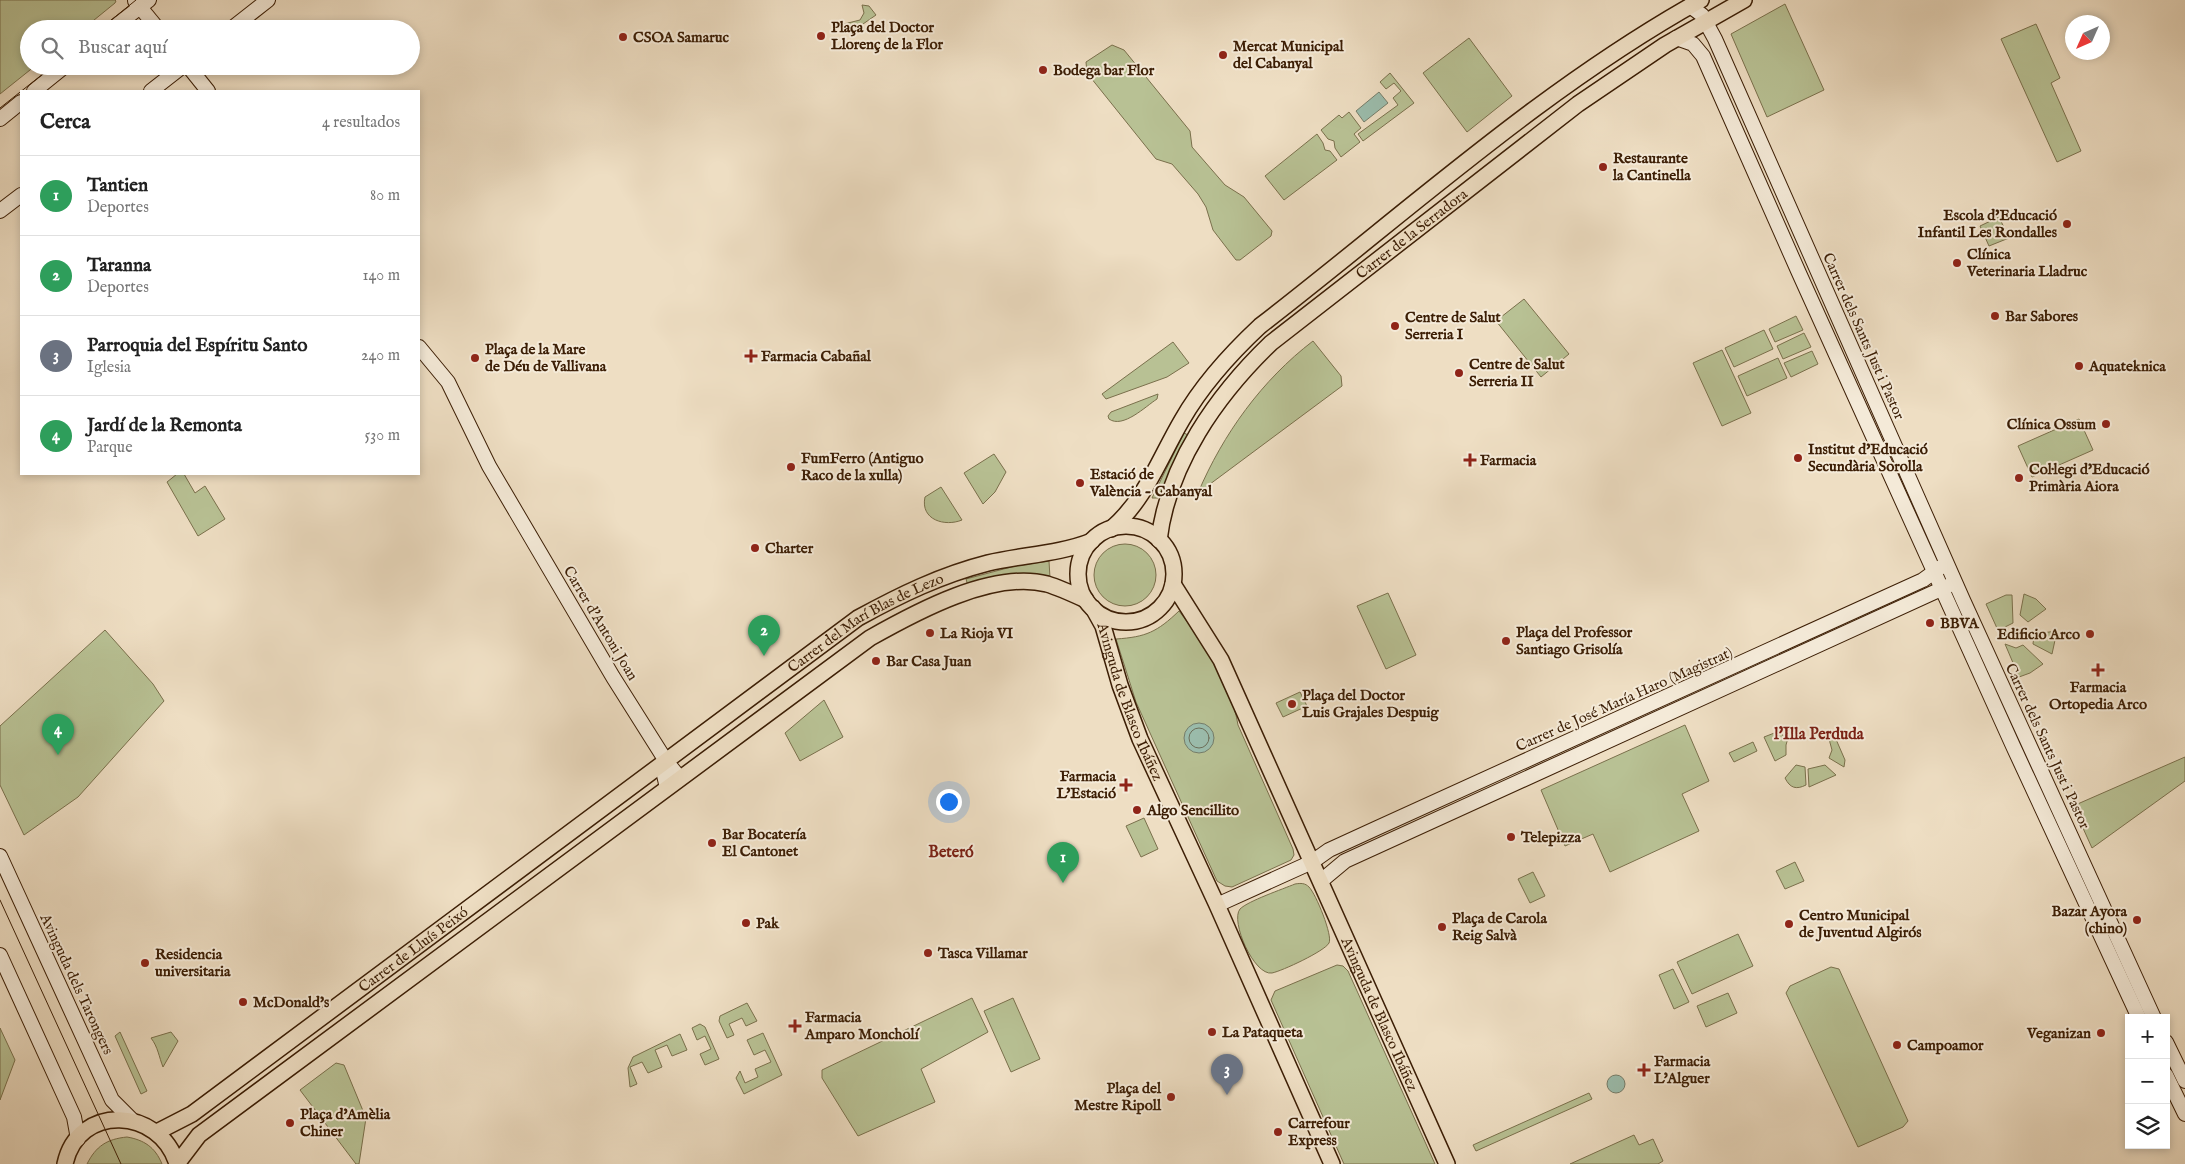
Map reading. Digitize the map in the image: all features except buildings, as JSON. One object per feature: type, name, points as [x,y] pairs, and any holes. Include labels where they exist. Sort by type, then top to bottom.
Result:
[{"type":"main road","name":"Carrer de la Serradora","points":[[1159,540],[1166,501],[1183,459],[1216,406],[1261,353],[1283,333],[1567,112],[1676,38],[1744,0]]},
{"type":"main road","name":"Carrer de la Serradora","points":[[1111,529],[1126,516],[1139,499],[1192,403],[1228,357],[1260,326],[1555,95],[1660,23],[1696,3]]},
{"type":"main road","points":[[1136,527],[1147,531],[1159,540],[1172,560],[1173,584],[1162,605],[1149,616],[1134,621],[1118,621],[1103,616],[1089,604],[1078,578],[1079,563],[1092,540],[1111,529],[1136,527]]},
{"type":"main road","name":"Carrer del Marí Blas de Lezo","points":[[666,761],[858,618],[896,597],[946,575],[1014,557],[1078,546],[1092,540]]},
{"type":"main road","name":"Carrer del Marí Blas de Lezo","points":[[672,785],[870,638],[941,602],[982,588],[1018,581],[1046,584],[1089,604]]},
{"type":"main road","name":"Avinguda de Blasco Ibáñez","points":[[1173,584],[1221,660],[1447,1164]]},
{"type":"main road","name":"Avinguda de Blasco Ibáñez","points":[[1089,604],[1103,626],[1120,685],[1140,739],[1217,905],[1332,1164]]},
{"type":"main road","name":"Carrer de Lluís Peixó","points":[[157,1132],[192,1114],[666,761]]},
{"type":"main road","name":"Carrer de Lluís Peixó","points":[[177,1164],[199,1135],[672,785]]},
{"type":"main road","points":[[65,1164],[78,1139],[87,1130],[102,1122],[117,1119],[132,1120],[157,1132],[170,1146],[177,1164]]},
{"type":"street","points":[[242,20],[268,0]]},
{"type":"street","points":[[122,20],[141,2],[152,20]]},
{"type":"street","points":[[1696,3],[1697,10],[1706,21]]},
{"type":"street","name":"Carrer dels Sants Just i Pastor","points":[[1706,21],[1955,582],[2152,1014]]},
{"type":"street","name":"Carrer dels Sants Just i Pastor","points":[[1676,38],[1693,44],[1703,56],[1934,572],[2138,1014]]},
{"type":"street","points":[[35,90],[54,75]]},
{"type":"street","points":[[152,90],[171,75]]},
{"type":"street","points":[[195,75],[207,90]]},
{"type":"street","points":[[0,119],[20,103]]},
{"type":"street","points":[[0,211],[20,196]]},
{"type":"street","name":"Carrer d'Antoni Joan","points":[[420,348],[448,382],[489,466],[613,677],[666,761]]},
{"type":"street","name":"Carrer de José María Haro (Magistrat)","points":[[1312,862],[1335,847],[1923,580],[1947,562]]},
{"type":"street","name":"Carrer de José María Haro (Magistrat)","points":[[1321,881],[1345,861],[1955,582]]},
{"type":"street","points":[[1688,703],[1689,695],[1696,684]]},
{"type":"street","points":[[666,761],[664,775],[672,785]]},
{"type":"street","points":[[1516,782],[1515,775],[1524,762]]},
{"type":"street","name":"Avinguda dels Tarongers","points":[[0,856],[112,1100],[132,1120]]},
{"type":"street","points":[[1217,905],[1312,862]]},
{"type":"street","points":[[0,956],[74,1117],[78,1139]]},
{"type":"street","points":[[2170,1050],[2185,1081]]},
{"type":"street","points":[[2170,1083],[2185,1114]]},
{"type":"shaded area","points":[[0,0],[116,1],[94,20],[20,20],[20,75],[24,75],[0,94]]},
{"type":"shaded area","points":[[1785,4],[1824,90],[1767,117],[1731,34]]},
{"type":"shaded area","points":[[862,5],[869,6],[876,15],[850,33],[844,24],[860,20],[864,13]]},
{"type":"shaded area","points":[[2036,24],[2060,78],[2051,83],[2081,151],[2057,162],[2001,39]]},
{"type":"shaded area","points":[[1469,38],[1512,96],[1467,132],[1423,73]]},
{"type":"shaded area","points":[[1112,45],[1124,50],[1190,131],[1192,147],[1225,185],[1244,197],[1272,231],[1271,236],[1240,260],[1236,260],[1213,230],[1206,207],[1198,194],[1172,164],[1156,159],[1087,73],[1086,62]]},
{"type":"shaded area","points":[[1390,73],[1414,103],[1363,141],[1358,134],[1398,105],[1393,98],[1401,91],[1394,83],[1386,89],[1380,82]]},
{"type":"shaded area","points":[[1349,112],[1361,128],[1354,134],[1360,142],[1341,157],[1335,148],[1334,141],[1328,139],[1321,130],[1339,115],[1342,118]]},
{"type":"shaded area","points":[[1317,134],[1325,150],[1330,151],[1337,160],[1284,200],[1265,176]]},
{"type":"shaded area","points":[[1999,217],[2009,238],[1989,246],[1980,226]]},
{"type":"shaded area","points":[[1524,299],[1569,354],[1541,377],[1496,321]]},
{"type":"shaded area","points":[[1796,316],[1803,330],[1775,342],[1769,329]]},
{"type":"shaded area","points":[[1764,330],[1773,349],[1734,367],[1725,348]]},
{"type":"shaded area","points":[[1804,333],[1811,347],[1783,359],[1777,346]]},
{"type":"shaded area","points":[[1313,341],[1341,376],[1342,386],[1198,493],[1219,450],[1246,410],[1277,373]]},
{"type":"shaded area","points":[[1173,342],[1189,363],[1167,377],[1106,399],[1102,394]]},
{"type":"shaded area","points":[[1722,350],[1751,413],[1722,426],[1693,363]]},
{"type":"shaded area","points":[[1812,351],[1818,364],[1791,377],[1784,363]]},
{"type":"shaded area","points":[[1778,358],[1787,378],[1747,396],[1738,376]]},
{"type":"shaded area","points":[[1158,394],[1157,399],[1127,419],[1115,421],[1109,419],[1108,416],[1111,412]]},
{"type":"shaded area","points":[[2079,419],[2093,450],[2032,477],[2018,446]]},
{"type":"shaded area","points":[[1184,433],[1188,435],[1158,498],[1152,498]]},
{"type":"shaded area","points":[[994,454],[1006,472],[995,492],[983,504],[964,473]]},
{"type":"shaded area","points":[[176,475],[185,475],[195,493],[205,486],[225,519],[198,536],[167,482]]},
{"type":"shaded area","points":[[941,487],[962,520],[948,523],[942,522],[935,520],[926,511],[924,505],[925,497]]},
{"type":"shaded area","points":[[1125,544],[1137,546],[1147,553],[1154,563],[1156,575],[1154,587],[1147,597],[1137,604],[1125,606],[1113,604],[1103,597],[1096,587],[1094,575],[1096,563],[1103,553],[1113,546]]},
{"type":"shaded area","points":[[1049,561],[1050,578],[1025,574],[968,586],[966,579],[1015,566]]},
{"type":"shaded area","points":[[1388,593],[1416,655],[1386,669],[1357,606]]},
{"type":"shaded area","points":[[2024,594],[2036,599],[2046,609],[2028,622],[2020,615]]},
{"type":"shaded area","points":[[2006,595],[2012,595],[2013,623],[2005,627],[2001,637],[1986,604]]},
{"type":"shaded area","points":[[1179,611],[1198,637],[1223,679],[1235,709],[1238,725],[1293,849],[1294,855],[1291,860],[1232,887],[1225,886],[1217,881],[1136,702],[1116,639],[1135,637],[1157,629]]},
{"type":"shaded area","points":[[105,630],[153,684],[164,701],[78,797],[24,835],[0,785],[0,726]]},
{"type":"shaded area","points":[[2057,631],[2052,654],[2033,644],[2034,634]]},
{"type":"shaded area","points":[[2005,644],[2016,648],[2023,645],[2043,664],[2030,673],[2019,677]]},
{"type":"shaded area","points":[[1300,692],[1307,706],[1283,717],[1276,703]]},
{"type":"shaded area","points":[[824,700],[843,737],[800,761],[785,733]]},
{"type":"shaded area","points":[[1685,725],[1709,781],[1682,794],[1699,831],[1610,872],[1593,834],[1565,846],[1541,790]]},
{"type":"shaded area","points":[[1777,732],[1788,738],[1786,755],[1775,761],[1764,737]]},
{"type":"shaded area","points":[[1835,737],[1845,760],[1844,767],[1829,758],[1832,750],[1829,739]]},
{"type":"shaded area","points":[[1753,742],[1757,751],[1734,762],[1729,753]]},
{"type":"shaded area","points":[[2185,757],[2185,781],[2092,848],[2073,806]]},
{"type":"shaded area","points":[[1796,765],[1805,767],[1806,785],[1799,787],[1791,786],[1785,778]]},
{"type":"shaded area","points":[[1825,765],[1836,775],[1809,787],[1808,769]]},
{"type":"shaded area","points":[[1144,818],[1158,849],[1141,857],[1126,826]]},
{"type":"shaded area","points":[[1795,862],[1804,881],[1785,889],[1776,871]]},
{"type":"shaded area","points":[[1533,872],[1545,896],[1530,903],[1518,879]]},
{"type":"shaded area","points":[[1295,884],[1304,884],[1312,891],[1329,932],[1329,943],[1320,951],[1293,965],[1272,973],[1265,972],[1251,957],[1241,935],[1238,924],[1240,909],[1250,902]]},
{"type":"shaded area","points":[[1738,934],[1753,966],[1692,994],[1677,962]]},
{"type":"shaded area","points":[[1337,965],[1343,966],[1348,971],[1435,1164],[1344,1164],[1271,1000],[1275,991]]},
{"type":"shaded area","points":[[1831,967],[1839,969],[1908,1121],[1903,1127],[1858,1147],[1786,993],[1790,986]]},
{"type":"shaded area","points":[[1673,969],[1689,1002],[1674,1009],[1659,975]]},
{"type":"shaded area","points":[[1728,993],[1737,1013],[1706,1027],[1697,1006]]},
{"type":"shaded area","points":[[972,998],[988,1032],[921,1069],[935,1102],[858,1136],[822,1078],[822,1070]]},
{"type":"shaded area","points":[[1013,998],[1040,1059],[1011,1072],[984,1011]]},
{"type":"shaded area","points":[[747,1003],[757,1021],[746,1026],[742,1018],[729,1024],[734,1035],[727,1038],[719,1021],[720,1016]]},
{"type":"shaded area","points":[[700,1024],[705,1027],[719,1059],[705,1065],[700,1054],[711,1049],[705,1036],[697,1040],[692,1028]]},
{"type":"shaded area","points":[[0,1028],[15,1060],[0,1100]]},
{"type":"shaded area","points":[[120,1032],[147,1091],[141,1094],[115,1036]]},
{"type":"shaded area","points":[[171,1032],[178,1041],[163,1067],[157,1048],[151,1038]]},
{"type":"shaded area","points":[[763,1033],[782,1075],[744,1094],[736,1078],[740,1071],[745,1083],[758,1077],[755,1069],[771,1062],[765,1050],[754,1055],[747,1040]]},
{"type":"shaded area","points":[[680,1034],[687,1050],[672,1056],[667,1045],[655,1050],[662,1067],[648,1073],[642,1062],[630,1067],[637,1084],[630,1087],[628,1068],[633,1057]]},
{"type":"shaded area","points":[[336,1063],[344,1065],[366,1118],[359,1164],[356,1164],[300,1090]]},
{"type":"shaded area","points":[[1589,1093],[1592,1099],[1476,1151],[1473,1145]]},
{"type":"shaded area","points":[[1634,1135],[1639,1145],[1653,1139],[1663,1161],[1658,1164],[1570,1164]]},
{"type":"shaded area","points":[[127,1137],[148,1145],[156,1153],[162,1164],[87,1164],[94,1152],[103,1144]]},
{"type":"water","points":[[1379,92],[1388,103],[1364,122],[1356,111]]},
{"type":"water","points":[[1199,723],[1210,727],[1214,738],[1210,749],[1199,753],[1188,749],[1184,738],[1188,727]]},
{"type":"water","points":[[1616,1075],[1622,1078],[1625,1084],[1622,1090],[1616,1093],[1610,1090],[1607,1084],[1610,1078]]},
{"type":"tram line","points":[[111,20],[136,0]]},
{"type":"tram line","points":[[23,90],[42,75]]},
{"type":"tram line","points":[[0,108],[20,92]]},
{"type":"tram line","points":[[0,900],[121,1164]]},
{"type":"place","name":"Plaça del Doctor Llorenç de la Flor","points":[[821,36]]},
{"type":"place","name":"CSOA Samaruc","points":[[623,37]]},
{"type":"place","name":"Mercat Municipal del Cabanyal","points":[[1223,55]]},
{"type":"place","name":"Bodega bar Flor","points":[[1043,70]]},
{"type":"place","name":"Restaurante la Cantinella","points":[[1603,167]]},
{"type":"place","name":"Escola d'Educació Infantil Les Rondalles","points":[[2067,224]]},
{"type":"place","name":"Clínica Veterinaria Lladruc","points":[[1957,263]]},
{"type":"place","name":"Bar Sabores","points":[[1995,316]]},
{"type":"place","name":"Centre de Salut Serreria I","points":[[1395,326]]},
{"type":"place","name":"Farmacia Cabañal","points":[[751,356]]},
{"type":"place","name":"Plaça de la Mare de Déu de Vallivana","points":[[475,358]]},
{"type":"place","name":"Aquateknica","points":[[2079,366]]},
{"type":"place","name":"Centre de Salut Serreria II","points":[[1459,373]]},
{"type":"place","name":"Clínica Ossum","points":[[2106,424]]},
{"type":"place","name":"Institut d'Educació Secundària Sorolla","points":[[1798,458]]},
{"type":"place","name":"Farmacia","points":[[1470,460]]},
{"type":"place","name":"FumFerro (Antiguo Raco de la xulla)","points":[[791,467]]},
{"type":"place","name":"Col·legi d'Educació Primària Aiora","points":[[2019,478]]},
{"type":"place","name":"Estació de València - Cabanyal","points":[[1080,483]]},
{"type":"place","name":"Charter","points":[[755,548]]},
{"type":"place","name":"BBVA","points":[[1930,623]]},
{"type":"place","name":"La Rioja VI","points":[[930,633]]},
{"type":"place","name":"Edificio Arco","points":[[2090,634]]},
{"type":"place","name":"Plaça del Professor Santiago Grisolía","points":[[1506,641]]},
{"type":"place","name":"Taranna","points":[[764,656]]},
{"type":"place","name":"Bar Casa Juan","points":[[876,661]]},
{"type":"place","name":"Farmacia Ortopedia Arco","points":[[2098,670]]},
{"type":"place","name":"Plaça del Doctor Luis Grajales Despuig","points":[[1292,704]]},
{"type":"place","name":"Jardí de la Remonta","points":[[58,755]]},
{"type":"place","name":"Farmacia L'Estació","points":[[1126,785]]},
{"type":"place","name":"Algo Sencillito","points":[[1137,810]]},
{"type":"place","name":"Telepizza","points":[[1511,837]]},
{"type":"place","name":"Bar Bocatería El Cantonet","points":[[712,843]]},
{"type":"place","name":"Tantien","points":[[1063,883]]},
{"type":"place","name":"Bazar Ayora (chino)","points":[[2137,920]]},
{"type":"place","name":"Pak","points":[[746,923]]},
{"type":"place","name":"Centro Municipal de Juventud Algirós","points":[[1789,924]]},
{"type":"place","name":"Plaça de Carola Reig Salvà","points":[[1442,927]]},
{"type":"place","name":"Tasca Villamar","points":[[928,953]]},
{"type":"place","name":"Residencia universitaria","points":[[145,963]]},
{"type":"place","name":"McDonald's","points":[[243,1002]]},
{"type":"place","name":"Farmacia Amparo Moncholí","points":[[795,1026]]},
{"type":"place","name":"La Pataqueta","points":[[1212,1032]]},
{"type":"place","name":"Veganizan","points":[[2101,1033]]},
{"type":"place","name":"Campoamor","points":[[1897,1045]]},
{"type":"place","name":"Farmacia L'Alguer","points":[[1644,1070]]},
{"type":"place","name":"Parroquia del Espíritu Santo","points":[[1227,1095]]},
{"type":"place","name":"Plaça del Mestre Ripoll","points":[[1171,1097]]},
{"type":"place","name":"Plaça d'Amèlia Chiner","points":[[290,1123]]},
{"type":"place","name":"Carrefour Express","points":[[1278,1132]]},
{"type":"district","name":"l'Illa Perduda","points":[[1819,733]]},
{"type":"district","name":"Beteró","points":[[951,851]]}]
